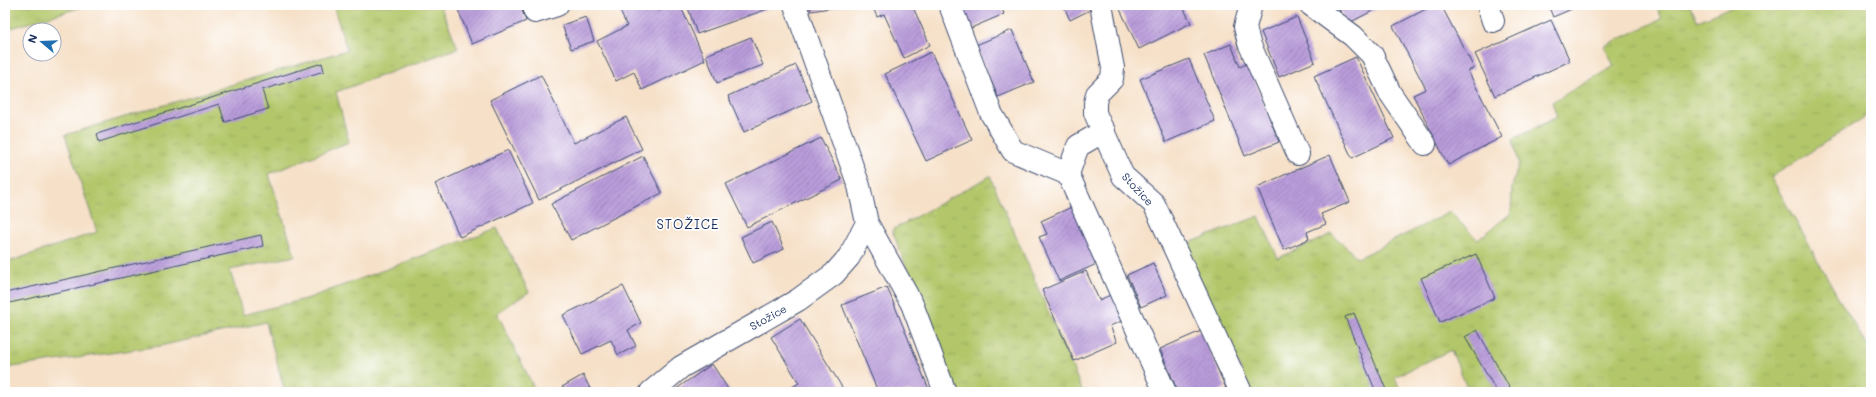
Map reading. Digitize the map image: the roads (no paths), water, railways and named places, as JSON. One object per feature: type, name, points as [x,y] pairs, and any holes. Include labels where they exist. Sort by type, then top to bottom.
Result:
[{"type":"street","points":[[535,12],[557,5]]},
{"type":"street","points":[[795,5],[859,186],[867,223],[912,304],[945,392]]},
{"type":"street","points":[[950,5],[965,42],[990,113],[1013,151],[1068,174],[1165,392]]},
{"type":"street","name":"Stožice","points":[[1101,5],[1113,68],[1112,79],[1097,94],[1094,103],[1095,113],[1123,176],[1154,204],[1241,392]]},
{"type":"street","points":[[1251,5],[1245,27],[1249,44],[1298,154]]},
{"type":"street","points":[[1311,5],[1353,36],[1372,56],[1390,93],[1425,144]]},
{"type":"street","points":[[1068,174],[1078,146],[1104,131]]},
{"type":"street","name":"Stožice","points":[[651,392],[681,367],[798,300],[834,274],[850,257],[867,223]]},
{"type":"district","name":"STOŽICE","points":[[688,223]]}]
